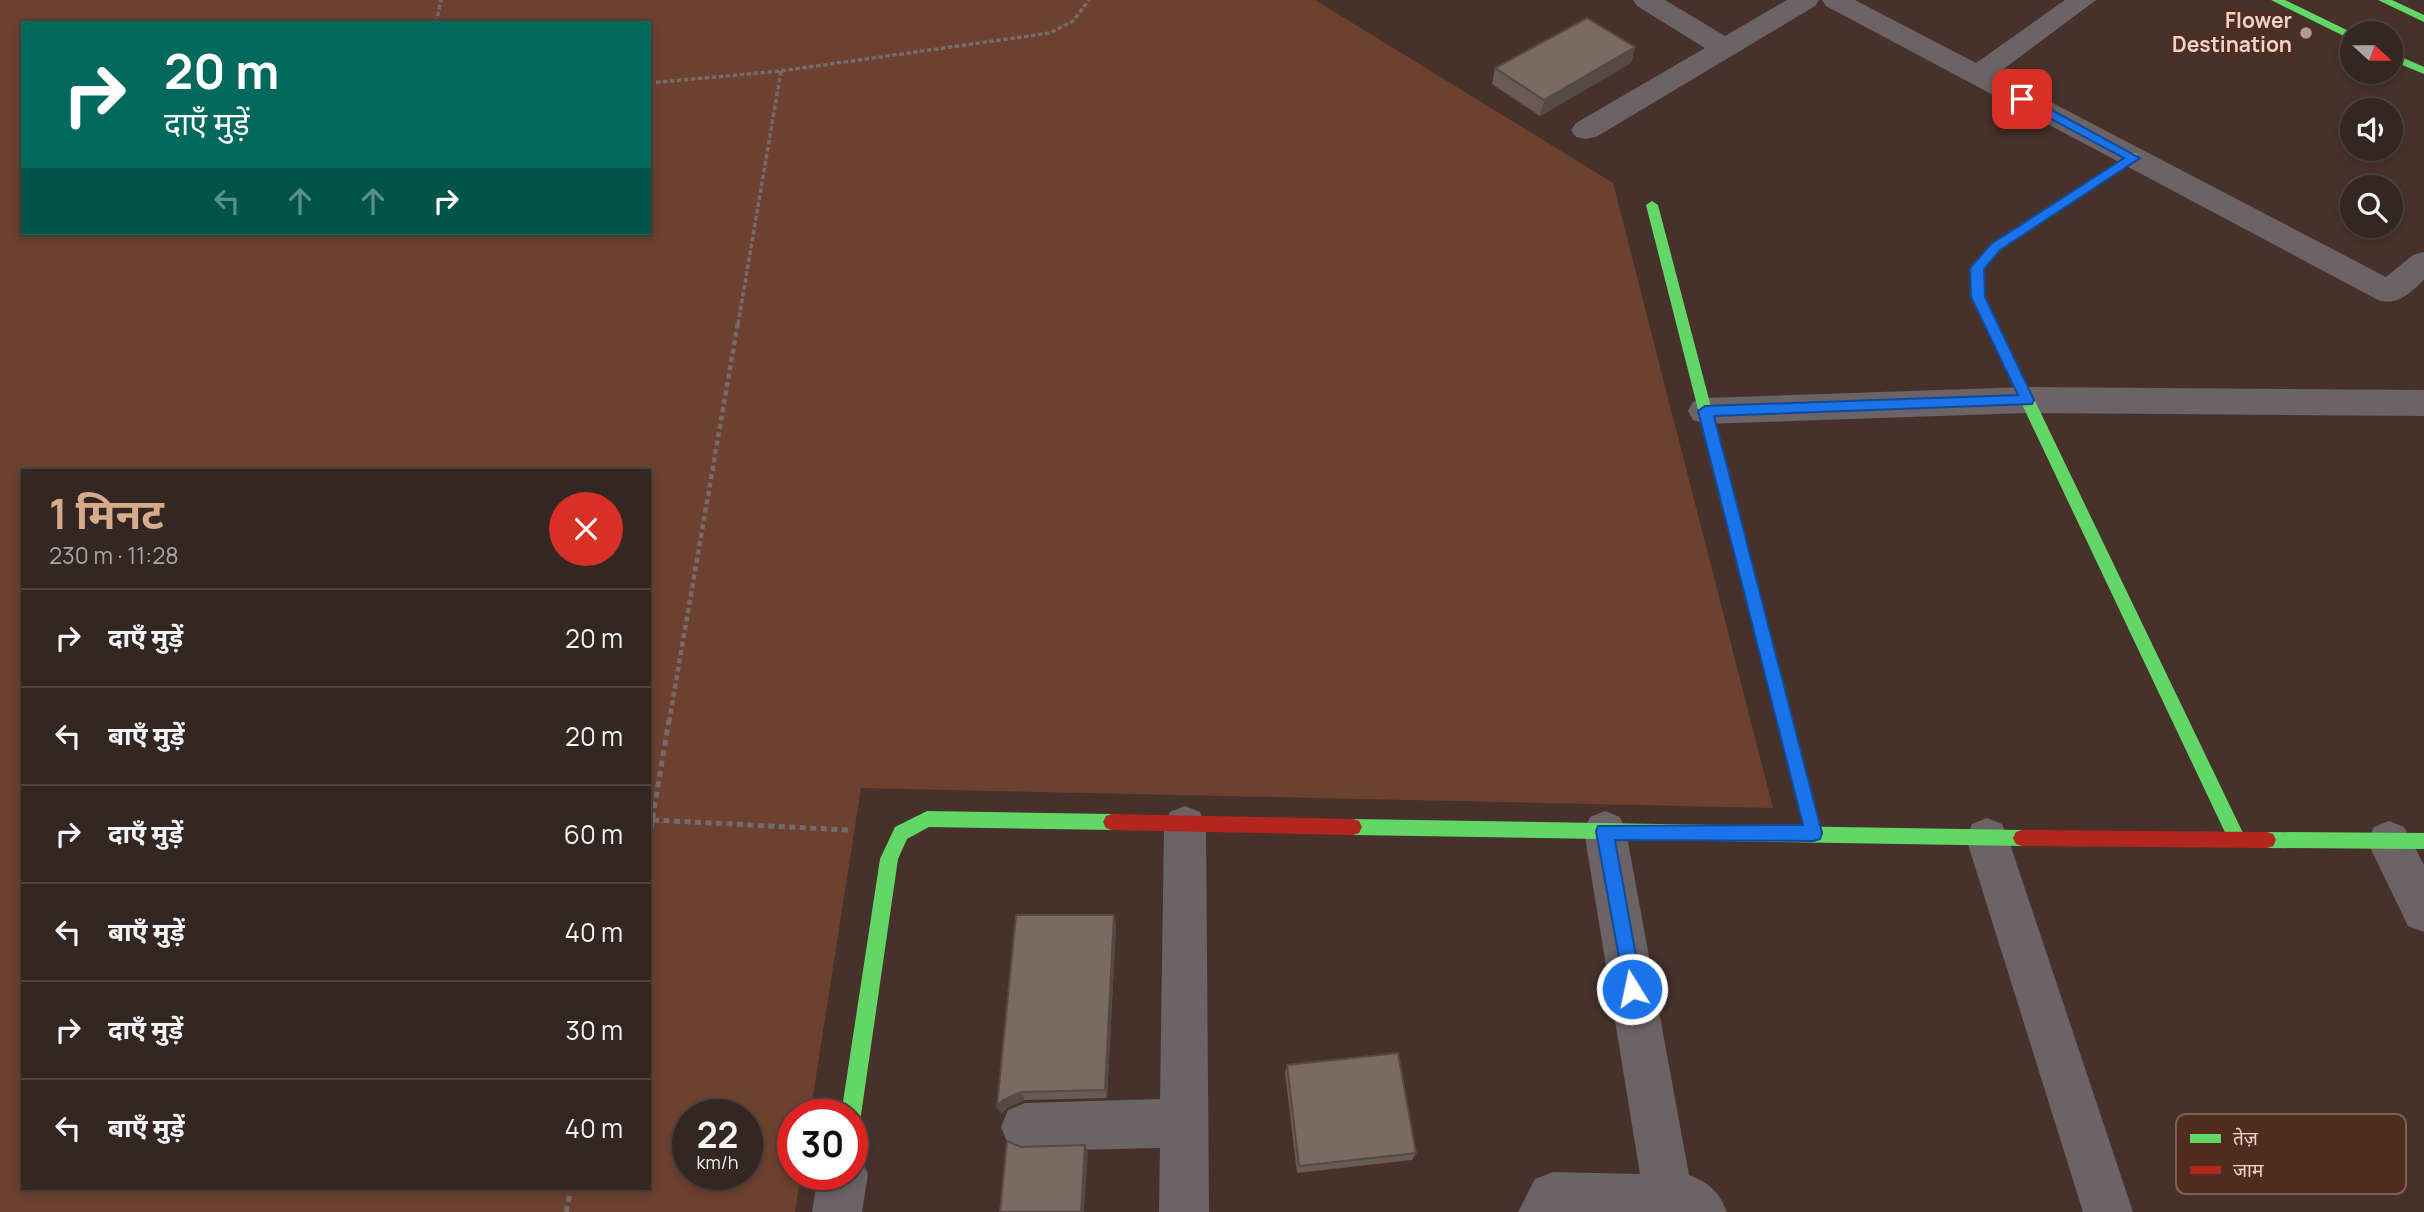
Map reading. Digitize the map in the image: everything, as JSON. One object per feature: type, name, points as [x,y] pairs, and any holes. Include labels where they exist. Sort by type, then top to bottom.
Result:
[{"type":"street","points":[[1646,0],[1725,48]]},
{"type":"street","points":[[1586,130],[1806,0]]},
{"type":"street","points":[[1835,0],[2389,292],[2424,262]]},
{"type":"street","points":[[1977,75],[2083,0]]},
{"type":"street","points":[[2276,0],[2340,31]]},
{"type":"street","points":[[2383,0],[2424,19]]},
{"type":"street","points":[[2403,61],[2424,71]]},
{"type":"street","points":[[2133,158],[1996,247],[1977,268],[1978,297],[2237,839]]},
{"type":"street","points":[[1652,205],[1814,833]]},
{"type":"street","points":[[1705,411],[2027,400],[2424,403]]},
{"type":"street","points":[[853,1099],[889,859],[901,833],[927,819],[1185,826],[1814,833],[1987,838],[2407,841],[2424,911]]},
{"type":"street","points":[[1184,1212],[1185,826]]},
{"type":"street","points":[[1543,1212],[1553,1197],[1686,1206],[1605,831]]},
{"type":"street","points":[[1987,838],[2108,1212]]},
{"type":"street","points":[[1025,1127],[1184,1123]]},
{"type":"street","points":[[837,1212],[840,1190]]},
{"type":"path","points":[[436,21],[441,0]]},
{"type":"path","points":[[651,83],[781,71],[1050,33],[1066,27],[1080,16],[1089,0]]},
{"type":"path","points":[[651,830],[781,71]]},
{"type":"path","points":[[653,820],[901,833]]},
{"type":"path","points":[[566,1212],[571,1190]]},
{"type":"shaded area","points":[[0,0],[1315,0],[1613,183],[1773,808],[861,788],[812,1099],[777,1099],[777,1190],[798,1190],[795,1212],[0,1212]]},
{"type":"building","points":[[1587,18],[1635,47],[1544,100],[1495,68]]},
{"type":"building","points":[[1016,915],[1114,915],[1105,1090],[1021,1092],[1003,1100],[997,1106]]},
{"type":"building","points":[[1398,1053],[1416,1153],[1299,1166],[1287,1065]]},
{"type":"building","points":[[1007,1141],[1021,1147],[1085,1145],[1081,1212],[1000,1212]]},
{"type":"traffic: fast","points":[[2276,0],[2340,31]]},
{"type":"traffic: fast","points":[[2383,0],[2424,19]]},
{"type":"traffic: fast","points":[[2403,61],[2424,71]]},
{"type":"traffic: fast","points":[[2133,157],[1996,247],[1977,268],[1978,297],[2237,839]]},
{"type":"traffic: fast","points":[[1652,205],[1782,708]]},
{"type":"traffic: fast","points":[[853,1099],[889,859],[901,833],[927,819],[1112,822]]},
{"type":"traffic: fast","points":[[1353,827],[2022,838]]},
{"type":"traffic: fast","points":[[2267,840],[2424,841]]},
{"type":"traffic: jam","points":[[1782,708],[1814,833]]},
{"type":"traffic: jam","points":[[1112,822],[1353,827]]},
{"type":"traffic: jam","points":[[2022,838],[2267,840]]},
{"type":"place","name":"Flower Destination","points":[[2306,33]]},
{"type":"route","points":[[1632,989],[1605,831],[1814,833],[1705,411],[2027,400],[1978,297],[1977,268],[1996,247],[2133,158],[2022,99]]}]
